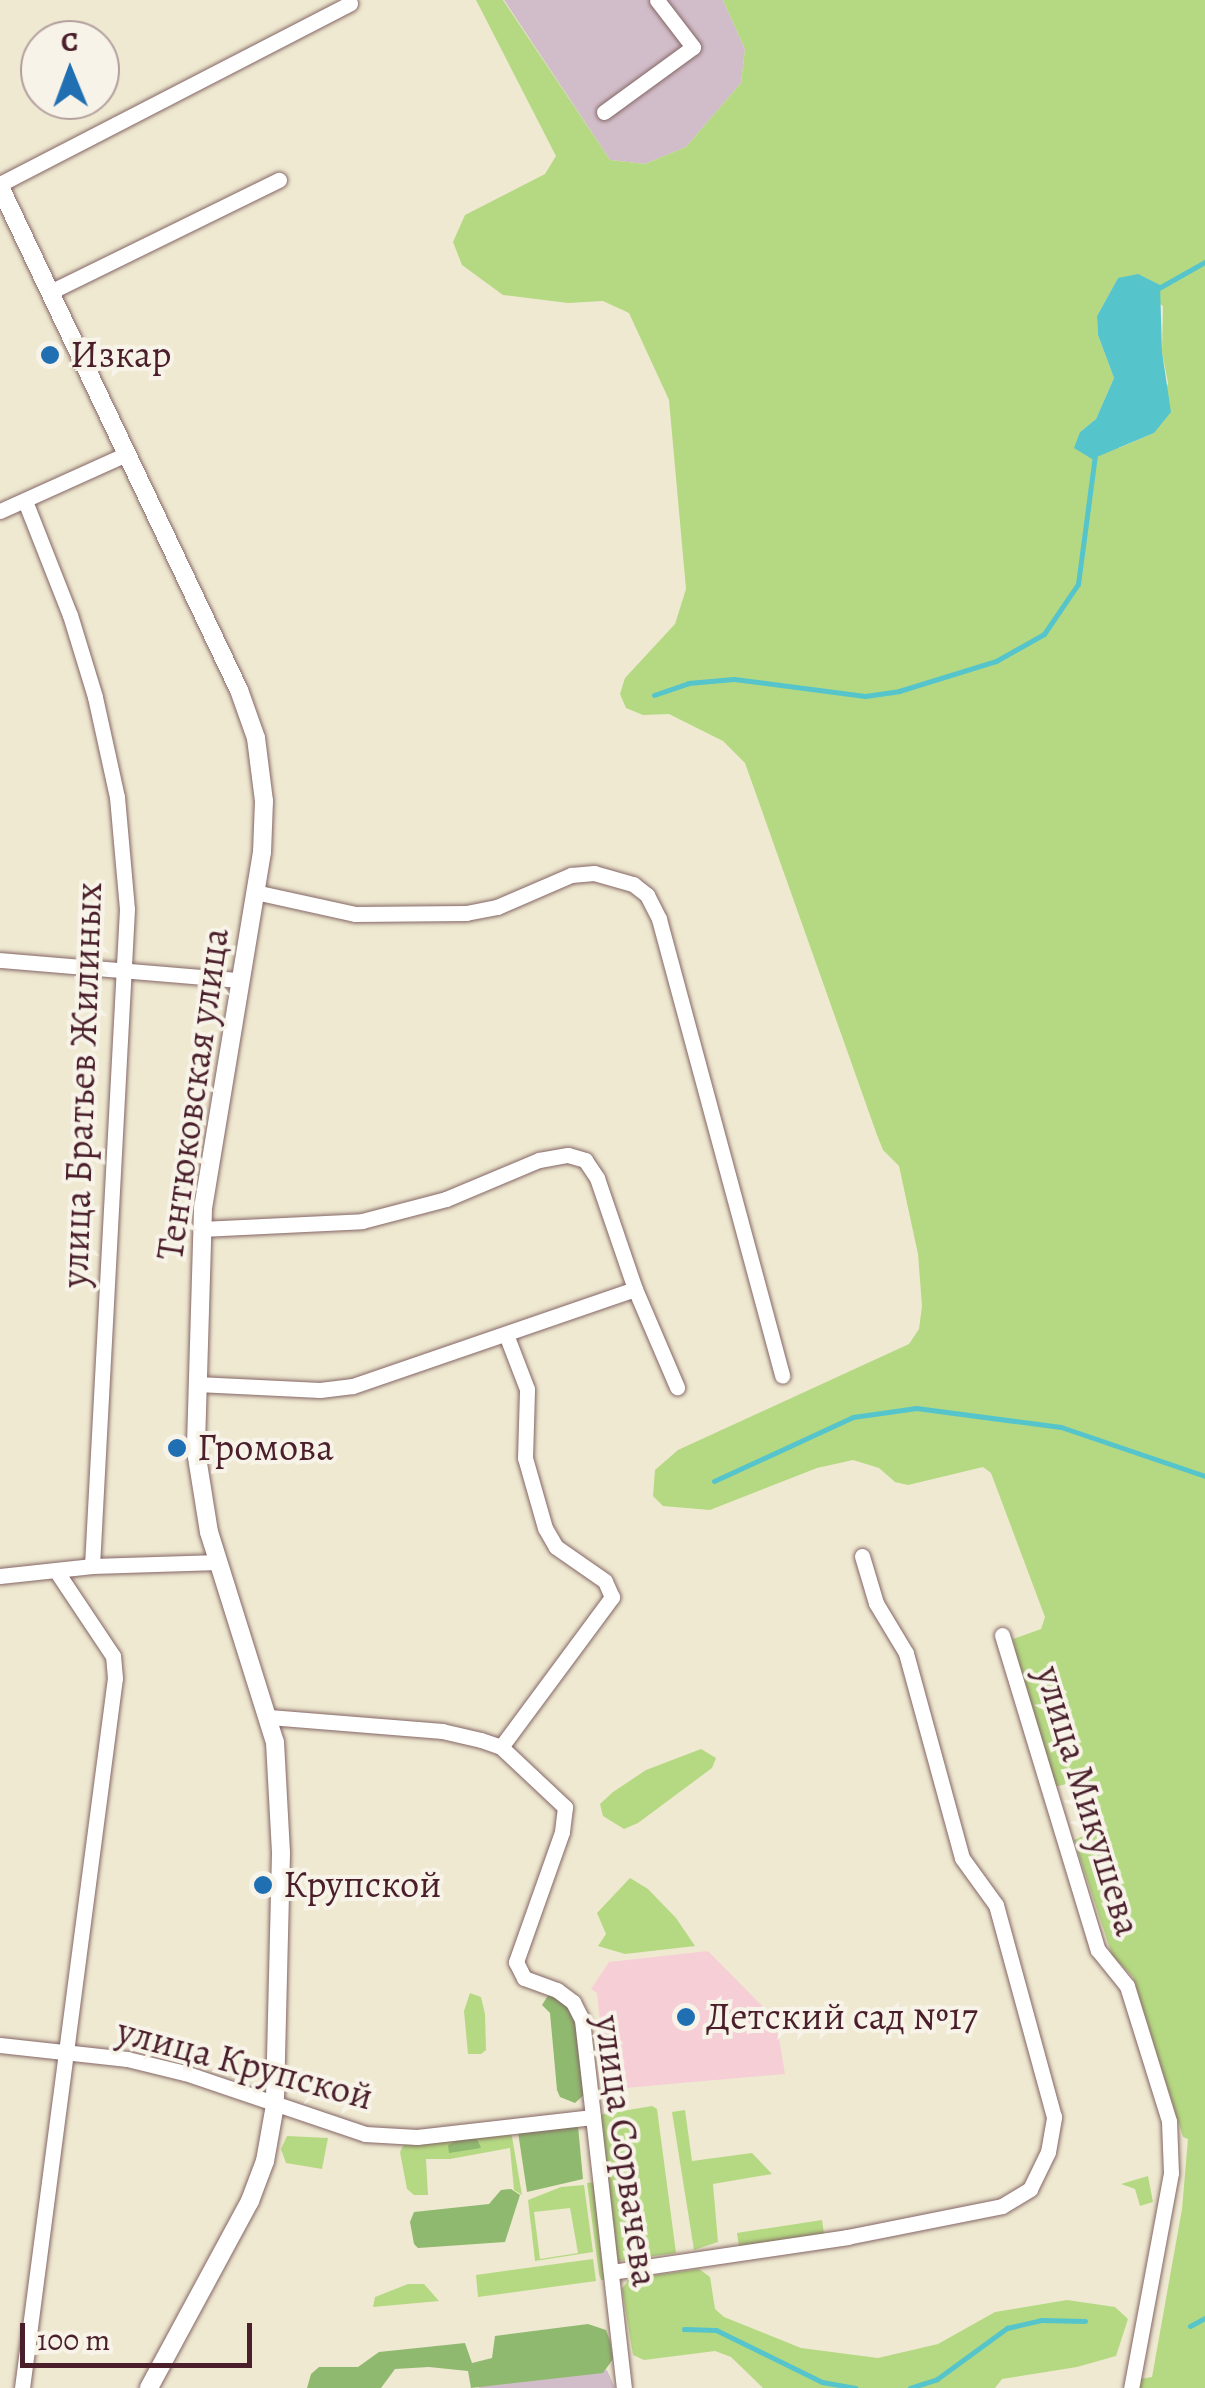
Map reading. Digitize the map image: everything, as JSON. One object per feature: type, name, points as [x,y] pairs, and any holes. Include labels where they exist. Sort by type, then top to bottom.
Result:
[{"type":"street","points":[[604,112],[693,47],[656,0]]},
{"type":"street","points":[[0,185],[350,2]]},
{"type":"street","points":[[50,292],[278,180]]},
{"type":"street","name":"Тентюковская улица","points":[[0,185],[238,690],[256,738],[264,812],[255,892],[201,1229],[197,1384],[198,1480],[219,1562],[269,1717],[278,1774],[275,2105],[265,2160],[244,2214],[149,2388]]},
{"type":"street","points":[[0,511],[126,454]]},
{"type":"street","name":"улица Братьев Жилиных","points":[[25,501],[70,615],[95,697],[117,797],[127,909],[92,1566]]},
{"type":"street","points":[[255,892],[355,914],[466,914],[497,908],[570,875],[594,873],[633,884],[647,895],[659,919],[782,1376]]},
{"type":"street","points":[[0,960],[238,980]]},
{"type":"street","points":[[201,1229],[304,1227],[406,1213],[539,1160],[568,1155],[586,1160],[597,1178],[635,1289],[677,1387]]},
{"type":"street","points":[[197,1384],[320,1390],[353,1386],[507,1337],[635,1289]]},
{"type":"street","points":[[501,1747],[612,1598],[605,1581],[566,1556],[545,1528],[524,1458],[527,1389],[507,1337]]},
{"type":"street","points":[[610,2272],[847,2237],[1002,2206],[1030,2189],[1048,2152],[1054,2116],[996,1904],[962,1858],[906,1653],[876,1603],[862,1556]]},
{"type":"street","points":[[0,1576],[92,1566],[219,1562]]},
{"type":"street","points":[[22,2388],[115,1678],[113,1656],[57,1572]]},
{"type":"street","name":"улица Микушева","points":[[1002,1634],[1098,1950],[1127,1986],[1169,2121],[1171,2173],[1131,2388]]},
{"type":"street","name":"улица Сорвачева","points":[[269,1717],[442,1731],[501,1747],[564,1807],[562,1832],[516,1962],[524,1978],[557,1990],[573,2002],[582,2020],[624,2388]]},
{"type":"street","name":"улица Крупской","points":[[0,2044],[186,2073],[365,2134],[416,2137],[592,2117]]},
{"type":"shaded area","points":[[504,0],[723,0],[745,49],[741,83],[686,147],[645,164],[610,160]]},
{"type":"shaded area","name":"Детский сад №17","points":[[708,1951],[776,2020],[785,2074],[625,2088],[623,2069],[605,2071],[597,1993],[591,1989],[609,1962]]},
{"type":"shaded area","points":[[607,2370],[615,2388],[479,2388],[478,2381]]},
{"type":"green space","points":[[476,0],[503,0],[610,160],[645,164],[686,147],[741,83],[745,49],[723,0],[1205,0],[1205,2388],[1137,2388],[1141,2379],[1152,2377],[1182,2209],[1188,2139],[1183,2137],[1133,1977],[1112,1955],[1074,1840],[1096,1831],[1098,1821],[1081,1781],[1049,1788],[1043,1784],[1013,1639],[1041,1629],[1045,1617],[991,1473],[983,1467],[908,1485],[895,1482],[879,1468],[853,1460],[817,1468],[710,1510],[663,1506],[653,1496],[655,1470],[678,1450],[909,1344],[919,1329],[922,1306],[918,1254],[899,1166],[883,1150],[877,1135],[745,763],[723,741],[669,714],[643,715],[626,708],[620,694],[625,678],[675,624],[686,589],[669,400],[629,313],[603,301],[568,303],[503,295],[462,265],[453,242],[465,215],[545,174],[556,156]],"holes":[[[1118,278],[1163,306],[1162,352],[1168,383],[1154,433],[1119,448],[1080,432],[1096,419],[1114,378],[1098,335],[1097,316]]]},
{"type":"green space","points":[[701,1749],[716,1758],[712,1768],[638,1823],[624,1829],[603,1816],[600,1804],[613,1792],[646,1770]]},
{"type":"green space","points":[[630,1878],[648,1889],[676,1918],[695,1946],[625,1954],[598,1946],[606,1934],[597,1913]]},
{"type":"green space","points":[[470,1993],[481,1997],[485,2014],[486,2050],[481,2054],[468,2054],[464,2011]]},
{"type":"green space","points":[[549,1994],[570,2007],[577,2024],[586,2093],[575,2103],[560,2097],[557,2090],[550,2013],[542,2005]]},
{"type":"green space","points":[[652,2106],[657,2109],[676,2253],[617,2261],[599,2115]]},
{"type":"green space","points":[[685,2110],[692,2161],[752,2153],[772,2174],[713,2184],[718,2242],[694,2250],[672,2112]]},
{"type":"green space","points":[[578,2126],[583,2179],[527,2192],[518,2132]]},
{"type":"green space","points":[[511,2131],[522,2195],[514,2190],[510,2148],[450,2159],[426,2159],[428,2195],[414,2195],[407,2189],[400,2152],[405,2142]]},
{"type":"green space","points":[[287,2136],[328,2138],[322,2169],[286,2163],[281,2149]]},
{"type":"green space","points":[[461,2139],[477,2139],[481,2148],[449,2153],[448,2145]]},
{"type":"green space","points":[[1148,2176],[1153,2202],[1140,2206],[1135,2189],[1121,2184]]},
{"type":"green space","points":[[596,2182],[607,2280],[601,2280],[599,2274],[587,2183]]},
{"type":"green space","points":[[584,2185],[593,2252],[535,2261],[528,2200],[561,2187]],"holes":[[[570,2208],[578,2253],[540,2259],[534,2212]]]},
{"type":"green space","points":[[511,2189],[520,2195],[505,2242],[418,2248],[414,2244],[410,2222],[414,2212],[489,2204],[501,2190]]},
{"type":"green space","points":[[822,2220],[824,2234],[739,2246],[737,2233]]},
{"type":"green space","points":[[593,2259],[596,2281],[478,2297],[476,2275]]},
{"type":"green space","points":[[699,2269],[710,2277],[715,2309],[724,2317],[801,2348],[878,2358],[938,2344],[995,2312],[1067,2300],[1115,2307],[1128,2319],[1116,2356],[1077,2367],[1002,2379],[995,2388],[763,2388],[731,2357],[715,2351],[644,2360],[633,2355],[622,2289],[629,2279]]},
{"type":"green space","points":[[408,2284],[424,2284],[439,2301],[373,2307],[375,2297]]},
{"type":"green space","points":[[588,2324],[606,2330],[610,2341],[613,2359],[603,2373],[471,2388],[468,2371],[429,2367],[395,2369],[381,2388],[307,2388],[311,2374],[319,2367],[358,2367],[379,2352],[465,2343],[472,2363],[492,2358],[495,2336]]},
{"type":"water","points":[[1138,274],[1160,285],[1162,352],[1171,412],[1154,433],[1092,459],[1074,448],[1080,432],[1096,419],[1114,378],[1098,335],[1097,316],[1118,278]]},
{"type":"waterway","points":[[1157,289],[1205,262]]},
{"type":"waterway","points":[[654,695],[688,683],[734,679],[865,696],[899,691],[996,661],[1044,634],[1078,584],[1095,454]]},
{"type":"waterway","points":[[714,1481],[853,1417],[916,1408],[1061,1427],[1205,1476]]},
{"type":"waterway","points":[[1190,2326],[1205,2318]]},
{"type":"waterway","points":[[910,2388],[937,2379],[1007,2328],[1041,2320],[1085,2321]]},
{"type":"waterway","points":[[684,2329],[716,2330],[822,2382],[855,2388]]},
{"type":"place","name":"Изкар","points":[[50,355]]},
{"type":"place","name":"Громова","points":[[177,1448]]},
{"type":"place","name":"Крупской","points":[[263,1885]]},
{"type":"place","name":"Детский сад №17","points":[[686,2017]]}]
